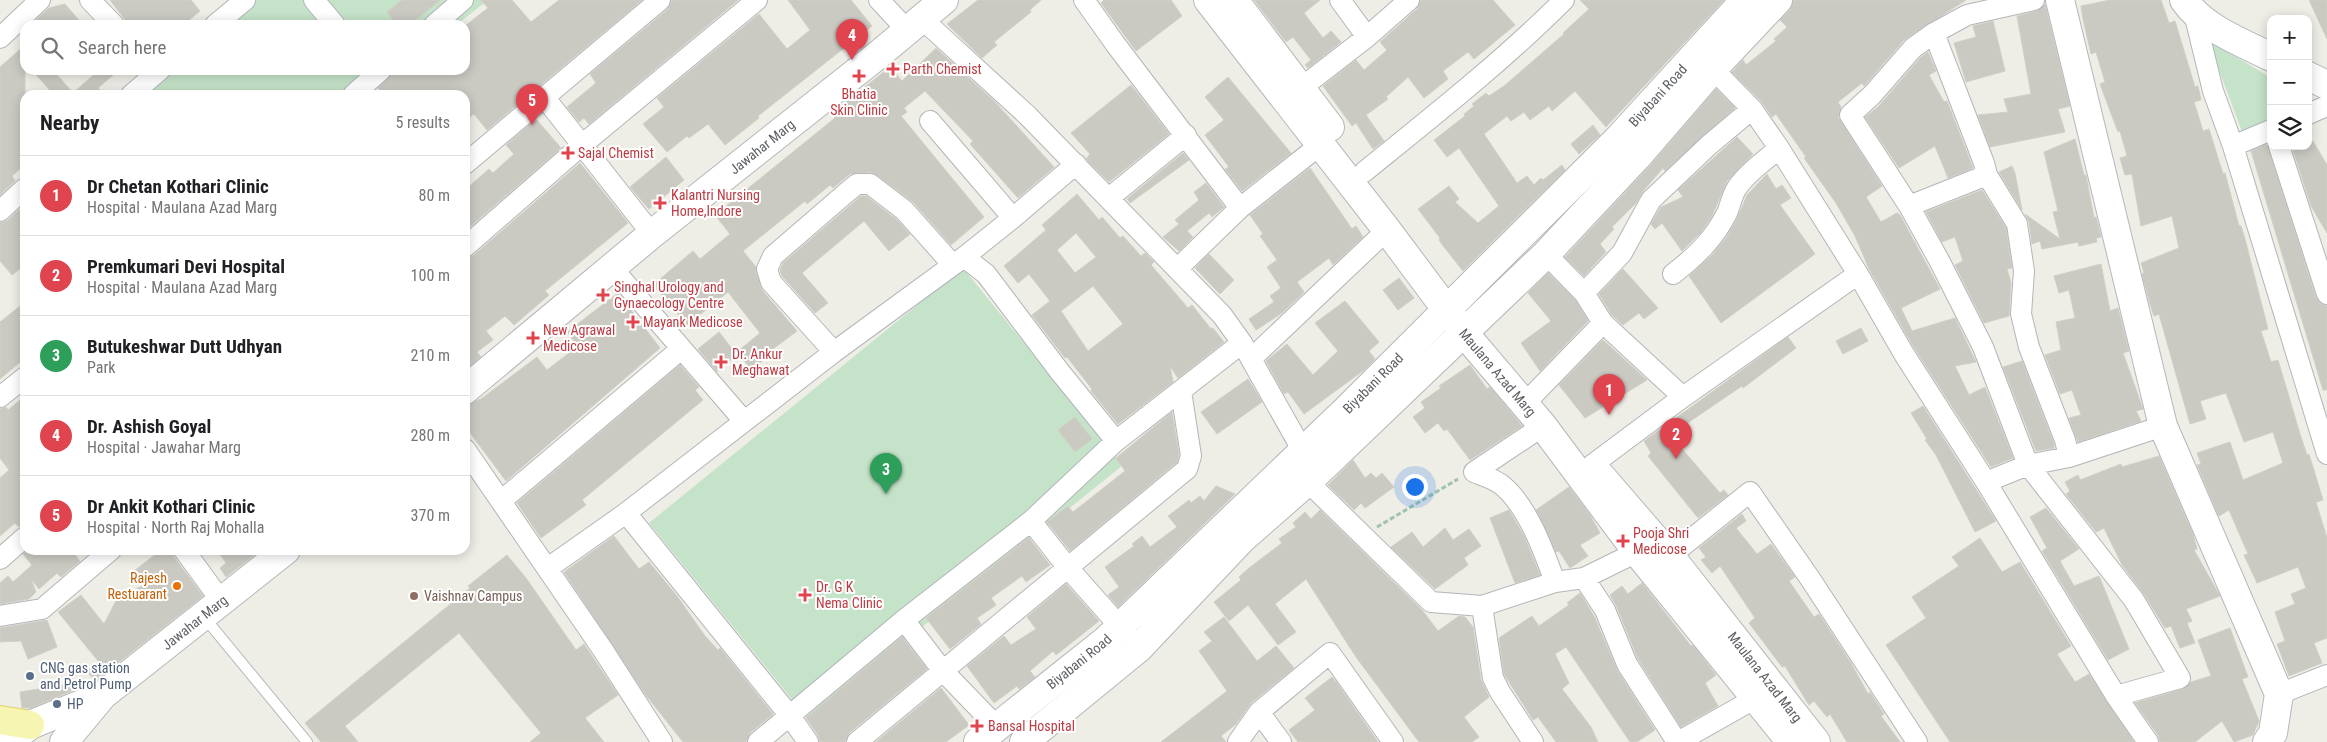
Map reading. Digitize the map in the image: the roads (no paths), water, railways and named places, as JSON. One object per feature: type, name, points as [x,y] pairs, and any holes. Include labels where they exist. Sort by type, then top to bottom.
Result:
[{"type":"main road","name":"Jawahar Marg","points":[[470,386],[613,269],[652,234],[944,0]]},
{"type":"main road","name":"Maulana Azad Marg","points":[[1208,0],[1387,230],[1453,301]]},
{"type":"main road","name":"Maulana Azad Marg","points":[[1234,0],[1364,172],[1470,327],[1637,552],[1791,742]]},
{"type":"main road","name":"Biyabani Road","points":[[987,734],[1105,641],[1302,450],[1346,410],[1453,301],[1618,139],[1745,0]]},
{"type":"main road","name":"Biyabani Road","points":[[1024,742],[1139,648],[1242,539],[1312,478],[1546,254],[1637,157],[1713,69],[1778,0]]},
{"type":"main road","points":[[2060,0],[2163,426],[2278,694],[2273,733],[2267,742]]},
{"type":"main road","points":[[2189,7],[2227,36],[2267,55]]},
{"type":"main road","points":[[2312,78],[2327,85]]},
{"type":"main road","name":"Maulana Azad Marg","points":[[1470,327],[1534,394],[1670,556],[1816,742]]},
{"type":"main road","name":"Jawahar Marg","points":[[103,695],[280,555]]},
{"type":"main road","points":[[9,742],[30,726],[103,695]]},
{"type":"main road","points":[[64,742],[103,695]]},
{"type":"main road","points":[[0,720],[30,726]]},
{"type":"street","points":[[0,38],[40,0]]},
{"type":"street","points":[[90,0],[109,20]]},
{"type":"street","points":[[221,20],[245,0]]},
{"type":"street","points":[[314,0],[331,20]]},
{"type":"street","points":[[440,20],[463,0]]},
{"type":"street","points":[[470,160],[660,0]]},
{"type":"street","points":[[470,243],[583,144],[758,0]]},
{"type":"street","points":[[878,0],[914,24],[1027,115],[1222,315],[1246,351],[1302,450],[1312,478],[1362,536],[1432,602],[1482,606],[1555,582],[1584,578],[1637,552]]},
{"type":"street","points":[[1084,0],[1126,59],[1240,208]]},
{"type":"street","points":[[1340,0],[1367,37]]},
{"type":"street","points":[[1301,88],[1367,37],[1409,0]]},
{"type":"street","points":[[1364,172],[1452,100],[1542,22],[1564,0]]},
{"type":"street","points":[[2034,0],[1964,8],[1913,48],[1872,95],[1850,115],[1909,206],[1940,262],[1983,347],[2028,465],[2134,600],[2180,678],[2116,696]]},
{"type":"street","points":[[2189,7],[2213,91],[2233,146],[2327,454]]},
{"type":"street","points":[[1934,33],[1987,175],[2016,224],[2024,271],[2021,314],[2028,347],[2065,440],[2069,456]]},
{"type":"street","points":[[1713,69],[1752,109],[1780,148],[1858,274],[1904,354],[1986,482],[2116,696],[2148,742]]},
{"type":"street","points":[[136,90],[153,75]]},
{"type":"street","points":[[358,90],[373,75]]},
{"type":"street","points":[[545,98],[652,234]]},
{"type":"street","points":[[2312,112],[2327,106]]},
{"type":"street","points":[[1584,293],[1622,253],[1651,200],[1709,145],[1752,109]]},
{"type":"street","points":[[930,121],[1013,218]]},
{"type":"street","points":[[2233,146],[2267,132]]},
{"type":"street","points":[[1109,198],[1186,135]]},
{"type":"street","points":[[1177,269],[1240,208],[1320,145]]},
{"type":"street","points":[[1673,274],[1692,259],[1712,238],[1728,211],[1737,186],[1746,176],[1780,148]]},
{"type":"street","points":[[2280,150],[2327,294]]},
{"type":"street","points":[[548,568],[626,513],[834,352],[958,261],[1013,218],[1076,164]]},
{"type":"street","points":[[1909,206],[1987,175]]},
{"type":"street","points":[[834,352],[771,282],[767,269],[773,256],[846,192],[857,184],[870,184],[904,210],[958,261],[986,274],[1116,441]]},
{"type":"street","points":[[0,210],[20,192]]},
{"type":"street","points":[[758,742],[904,620],[1031,521],[1116,441],[1181,391],[1246,351],[1387,230]]},
{"type":"street","points":[[1546,254],[1584,293],[1603,323],[1682,397]]},
{"type":"street","points":[[613,269],[744,421]]},
{"type":"street","points":[[1592,465],[1682,397],[1858,274]]},
{"type":"street","points":[[1534,394],[1603,323]]},
{"type":"street","points":[[501,501],[681,349]]},
{"type":"street","points":[[0,396],[20,380]]},
{"type":"street","points":[[857,742],[1187,469],[1191,456],[1181,391]]},
{"type":"street","points":[[1543,426],[1474,472],[1503,485],[1522,509],[1542,547],[1555,582]]},
{"type":"street","points":[[1986,482],[2028,465],[2069,456],[2163,426]]},
{"type":"street","points":[[470,456],[548,568],[662,742]]},
{"type":"street","points":[[1670,556],[1750,492],[1816,588],[1917,742]]},
{"type":"street","points":[[626,513],[790,716],[808,742]]},
{"type":"street","points":[[1031,521],[1068,568],[1139,648]]},
{"type":"street","points":[[0,558],[20,541]]},
{"type":"street","points":[[0,616],[42,609],[105,555]]},
{"type":"street","points":[[186,555],[213,609]]},
{"type":"street","points":[[1584,578],[1605,610],[1627,664],[1677,742],[1756,698]]},
{"type":"street","points":[[1482,606],[1493,678],[1533,742]]},
{"type":"street","points":[[904,620],[943,671],[987,734]]},
{"type":"street","points":[[1238,742],[1259,712],[1330,653],[1392,742]]},
{"type":"street","points":[[2278,694],[2327,675]]},
{"type":"street","points":[[1259,712],[1281,742]]},
{"type":"lane","points":[[213,609],[307,742]]},
{"type":"place","name":"Dr. Ashish Goyal","points":[[852,60]]},
{"type":"place","name":"Parth Chemist","points":[[893,69]]},
{"type":"place","name":"Bhatia Skin Clinic","points":[[859,76]]},
{"type":"place","name":"Dr Ankit Kothari Clinic","points":[[532,125]]},
{"type":"place","name":"Sajal Chemist","points":[[568,153]]},
{"type":"place","name":"Kalantri Nursing Home,Indore","points":[[660,203]]},
{"type":"place","name":"Singhal Urology and Gynaecology Centre","points":[[603,295]]},
{"type":"place","name":"Mayank Medicose","points":[[633,322]]},
{"type":"place","name":"New Agrawal Medicose","points":[[533,338]]},
{"type":"place","name":"Dr. Ankur Meghawat","points":[[721,362]]},
{"type":"place","name":"Dr Chetan Kothari Clinic","points":[[1609,415]]},
{"type":"place","name":"Premkumari Devi Hospital","points":[[1676,459]]},
{"type":"place","name":"Butukeshwar Dutt Udhyan","points":[[886,494]]},
{"type":"place","name":"Pooja Shri Medicose","points":[[1623,541]]},
{"type":"place","name":"Rajesh Restuarant","points":[[177,586]]},
{"type":"place","name":"Dr. G K Nema Clinic","points":[[805,595]]},
{"type":"place","name":"Vaishnav Campus","points":[[414,596]]},
{"type":"place","name":"CNG gas station and Petrol Pump","points":[[30,676]]},
{"type":"place","name":"HP","points":[[57,704]]},
{"type":"place","name":"Bansal Hospital","points":[[977,726]]}]
